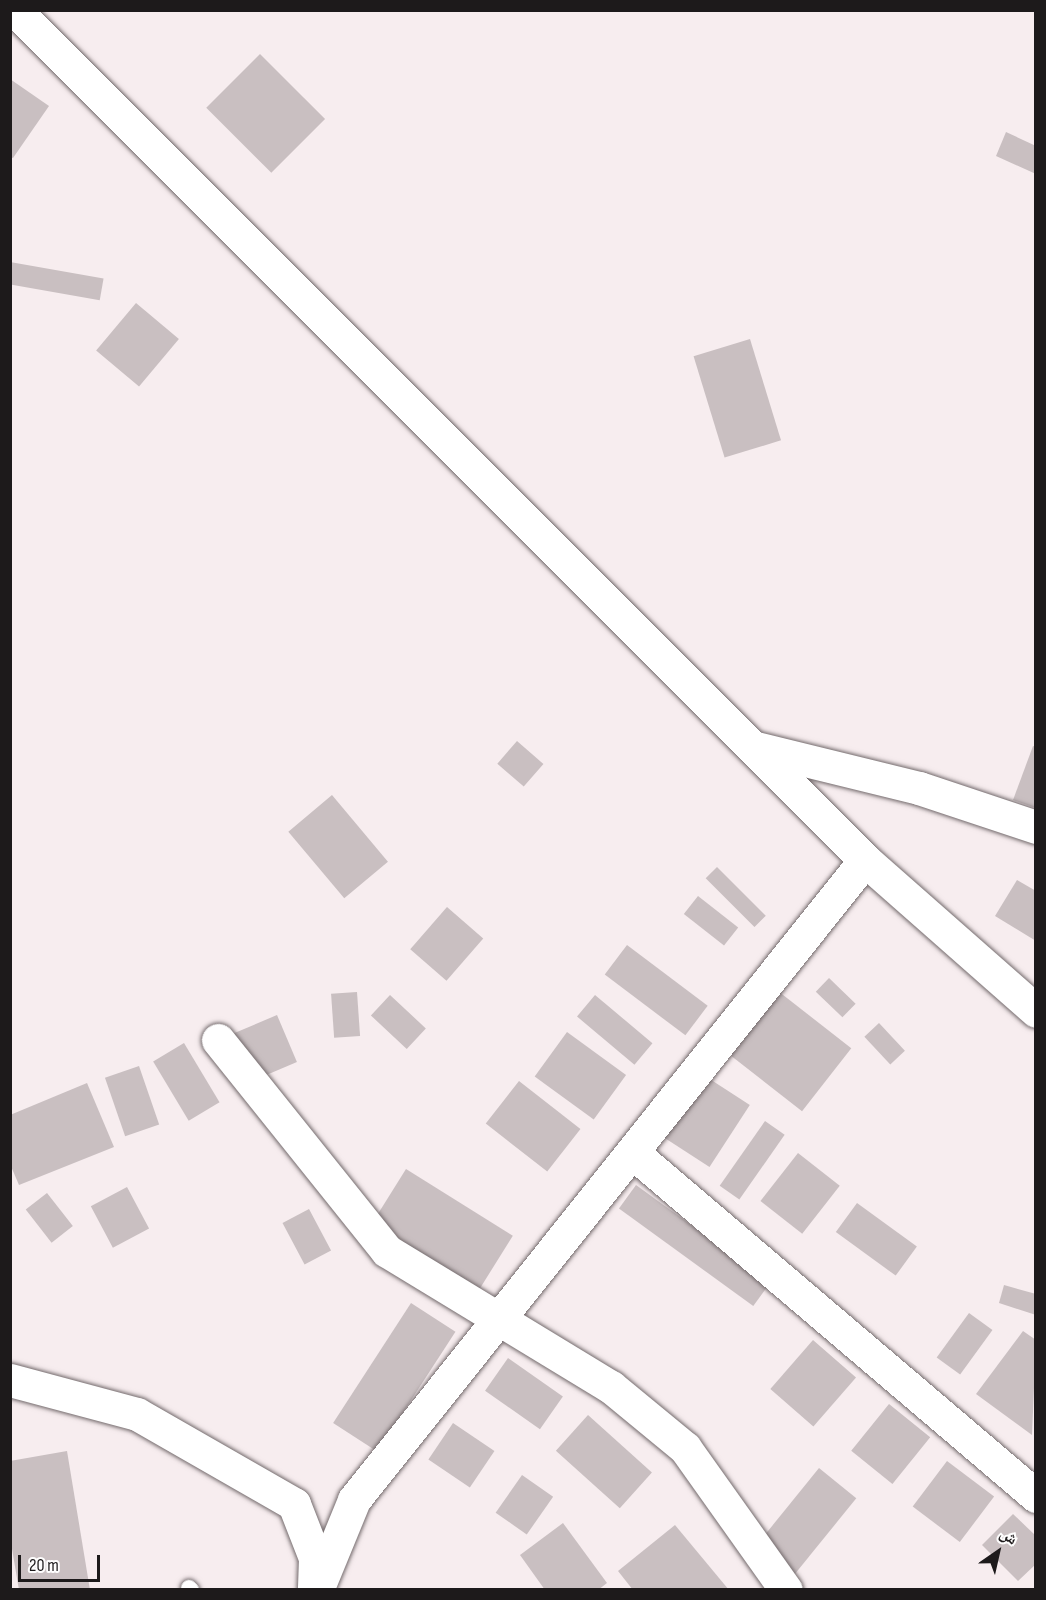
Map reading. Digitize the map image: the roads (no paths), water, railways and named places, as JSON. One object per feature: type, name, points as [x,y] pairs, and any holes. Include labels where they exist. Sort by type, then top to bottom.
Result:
[{"type":"street","points":[[15,10],[865,860],[1035,1011]]},
{"type":"street","points":[[752,747],[919,788],[1035,827]]},
{"type":"street","points":[[316,1590],[354,1500],[865,860]]},
{"type":"street","points":[[218,1040],[387,1251],[611,1387],[685,1448],[786,1590]]},
{"type":"street","points":[[632,1152],[1035,1496]]},
{"type":"street","points":[[18,1378],[138,1414],[294,1504],[315,1557],[316,1590]]}]
